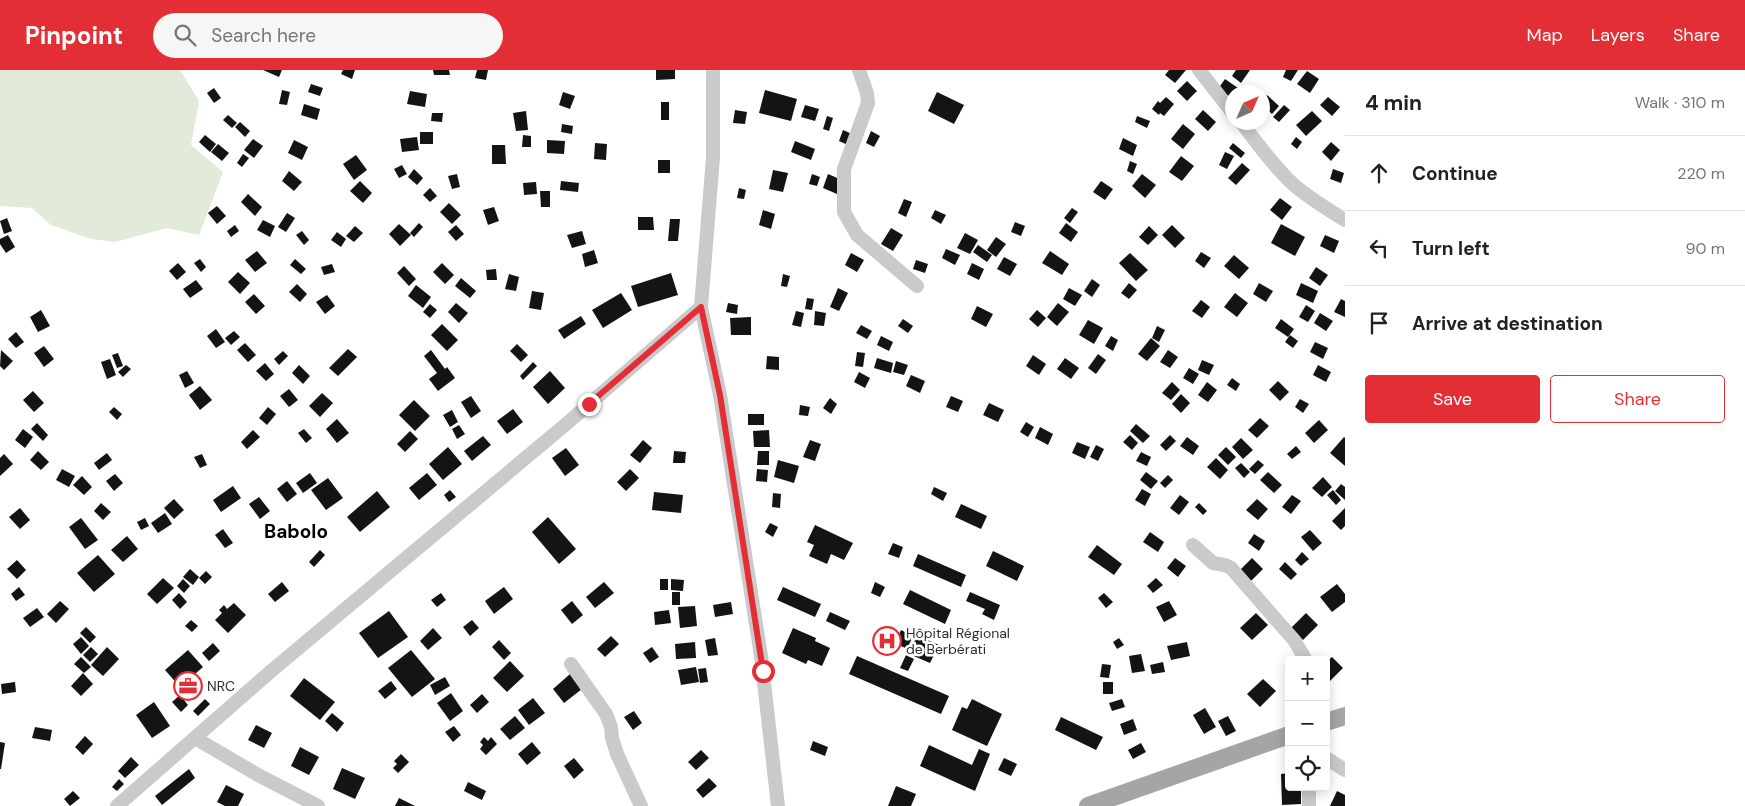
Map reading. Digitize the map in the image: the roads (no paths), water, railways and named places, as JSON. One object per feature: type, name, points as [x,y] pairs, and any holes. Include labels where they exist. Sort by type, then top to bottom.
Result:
[{"type":"main road","points":[[1330,721],[1345,716]]},
{"type":"main road","points":[[1088,806],[1285,736]]},
{"type":"street","points":[[713,70],[713,157],[701,307],[720,395],[761,656],[778,806]]},
{"type":"street","points":[[859,70],[867,93],[868,103],[844,169],[844,212],[856,235],[917,286]]},
{"type":"street","points":[[1199,70],[1225,103]]},
{"type":"street","points":[[1247,130],[1277,168],[1293,184],[1311,199],[1345,220]]},
{"type":"street","points":[[116,806],[270,672],[565,425],[701,307]]},
{"type":"street","points":[[1193,545],[1213,563],[1224,564],[1231,568],[1294,640],[1304,656]]},
{"type":"street","points":[[571,664],[606,714],[617,754],[641,806]]},
{"type":"street","points":[[195,738],[258,775],[318,806]]},
{"type":"street","points":[[1330,761],[1345,770]]},
{"type":"street","points":[[1309,791],[1309,805]]},
{"type":"place","name":"Hôpital Régional de Berbérati","points":[[887,641]]},
{"type":"place","name":"NRC","points":[[188,686]]},
{"type":"district","name":"Babolo","points":[[296,531]]}]
